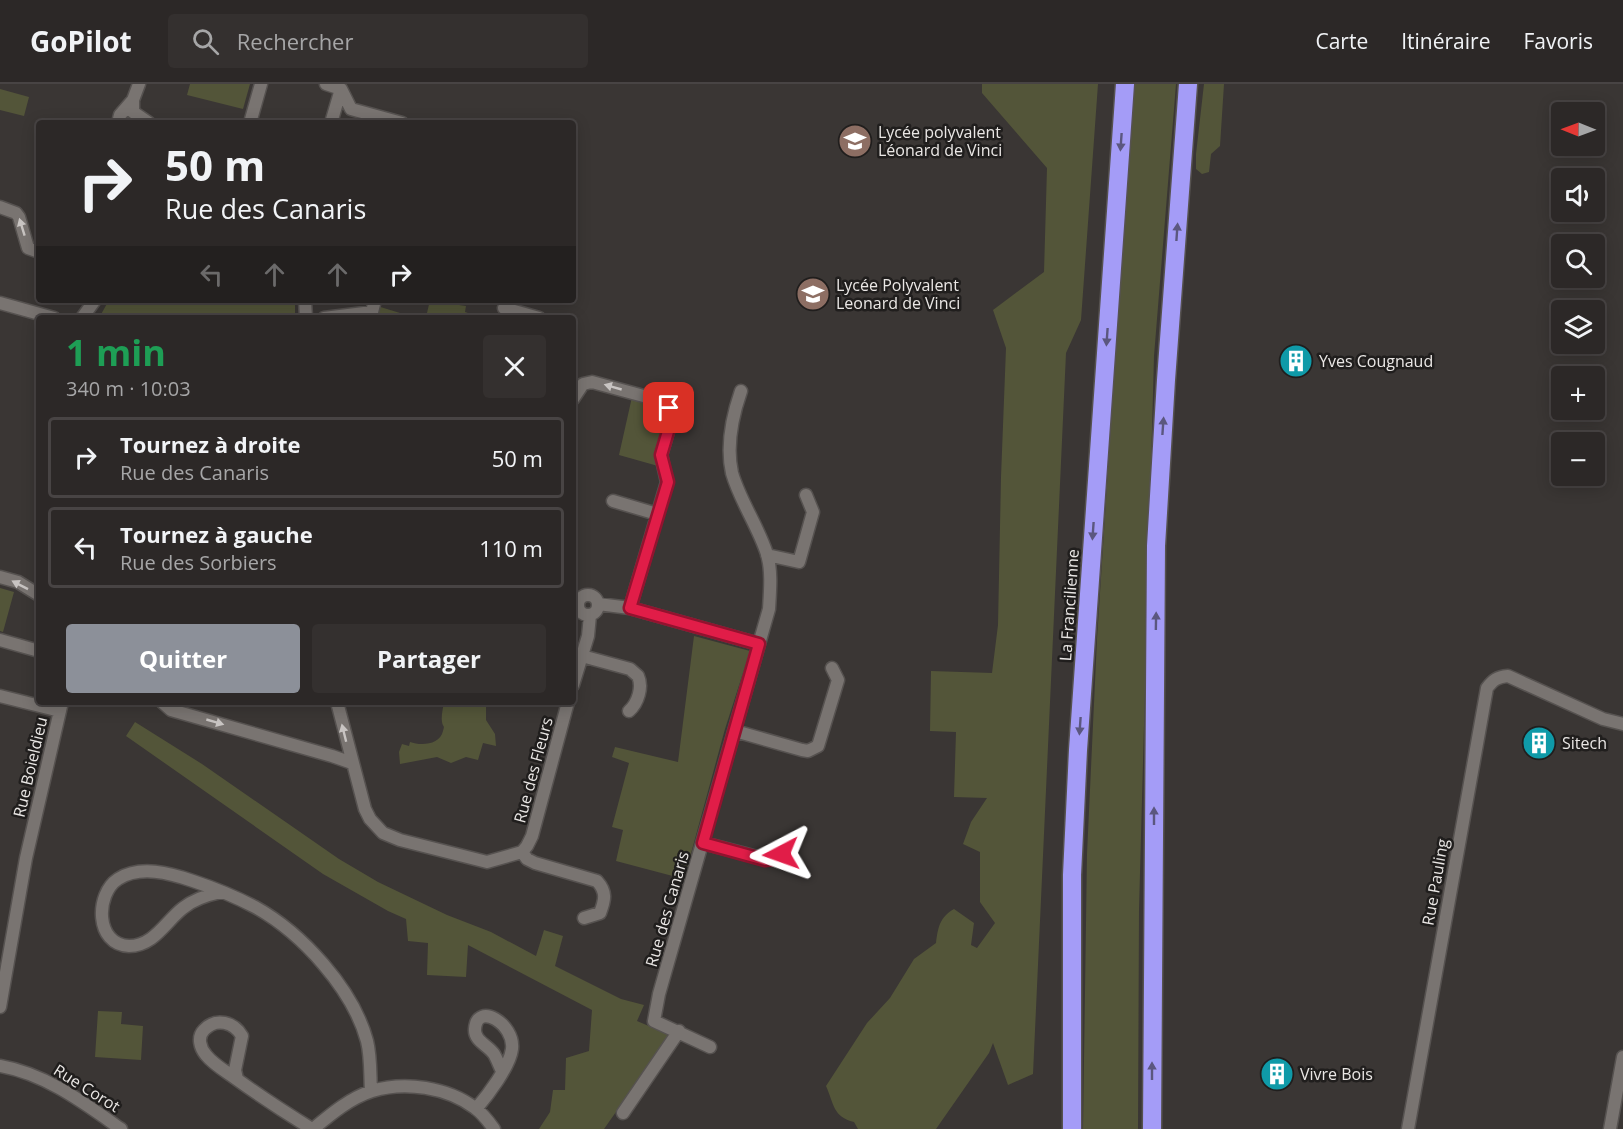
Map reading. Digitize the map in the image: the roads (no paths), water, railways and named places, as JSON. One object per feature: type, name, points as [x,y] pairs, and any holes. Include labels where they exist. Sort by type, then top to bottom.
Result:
[{"type":"highway","name":"La Francilienne","points":[[1072,1129],[1072,875],[1125,84]]},
{"type":"highway","points":[[1152,1129],[1156,546],[1188,84]]},
{"type":"street","points":[[139,84],[133,112],[145,120]]},
{"type":"street","points":[[251,120],[261,84]]},
{"type":"street","points":[[326,84],[341,88],[351,109],[391,120]]},
{"type":"street","points":[[333,120],[341,88]]},
{"type":"street","points":[[119,120],[120,114],[134,99]]},
{"type":"street","points":[[0,207],[16,213],[28,248],[36,251]]},
{"type":"street","points":[[0,303],[43,315]]},
{"type":"street","points":[[504,309],[527,315]]},
{"type":"street","points":[[343,315],[374,310]]},
{"type":"street","points":[[576,394],[583,384],[592,382],[662,401],[669,408],[672,418],[661,455],[668,482],[630,608]]},
{"type":"street","name":"Rue des Canaris","points":[[679,1031],[654,1021],[659,994],[769,609],[770,574],[767,555],[732,473],[730,460],[733,416],[741,391]]},
{"type":"street","points":[[767,555],[799,562],[813,512],[806,495]]},
{"type":"street","points":[[613,501],[657,514]]},
{"type":"street","points":[[0,577],[18,582],[36,593]]},
{"type":"street","points":[[576,673],[588,636],[590,615],[597,610],[598,604],[596,598],[591,595],[577,597],[581,612],[590,615]]},
{"type":"street","points":[[598,604],[630,608],[759,644]]},
{"type":"street","points":[[0,640],[36,650]]},
{"type":"street","points":[[582,656],[630,669],[638,676],[640,686],[635,705],[629,711]]},
{"type":"street","points":[[735,731],[802,750],[808,751],[818,746],[838,680],[832,668]]},
{"type":"street","name":"Rue Pauling","points":[[1408,1129],[1487,688],[1499,677],[1508,676],[1603,719],[1623,724]]},
{"type":"street","points":[[0,696],[36,702]]},
{"type":"street","points":[[165,705],[171,710],[352,763]]},
{"type":"street","points":[[338,705],[365,809],[370,819],[383,833],[477,861],[498,860],[522,852],[526,859],[535,863],[597,881],[602,887],[605,899],[600,913],[584,918]]},
{"type":"street","name":"Rue des Fleurs","points":[[522,852],[532,836],[567,705]]},
{"type":"street","name":"Rue Boieldieu","points":[[0,1007],[23,869],[61,707]]},
{"type":"street","points":[[703,843],[765,860],[773,859],[781,854]]},
{"type":"street","points":[[221,892],[205,896],[189,904],[171,918],[150,940],[138,945],[126,946],[116,942],[103,925],[104,896],[112,883],[123,876],[155,871],[175,875],[221,892],[257,908],[304,944],[340,987],[362,1027],[367,1043],[371,1091]]},
{"type":"street","points":[[237,1079],[235,1070],[242,1036],[231,1024],[220,1022],[213,1024],[200,1035],[202,1050],[207,1057],[237,1079],[313,1129],[334,1111],[371,1091],[417,1086],[459,1099],[476,1109],[494,1129]]},
{"type":"street","points":[[623,1113],[679,1031],[710,1047]]},
{"type":"street","points":[[1610,1129],[1623,1057]]},
{"type":"street","name":"Rue Corot","points":[[0,1066],[47,1081],[89,1106],[121,1129]]},
{"type":"street","points":[[476,1109],[492,1089],[502,1071]]},
{"type":"place","name":"Lycée polyvalent Léonard de Vinci","points":[[855,141]]},
{"type":"place","name":"Lycée Polyvalent Leonard de Vinci","points":[[813,294]]},
{"type":"place","name":"Yves Cougnaud","points":[[1296,361]]},
{"type":"place","name":"Sitech","points":[[1539,743]]},
{"type":"place","name":"Vivre Bois","points":[[1277,1074]]}]
